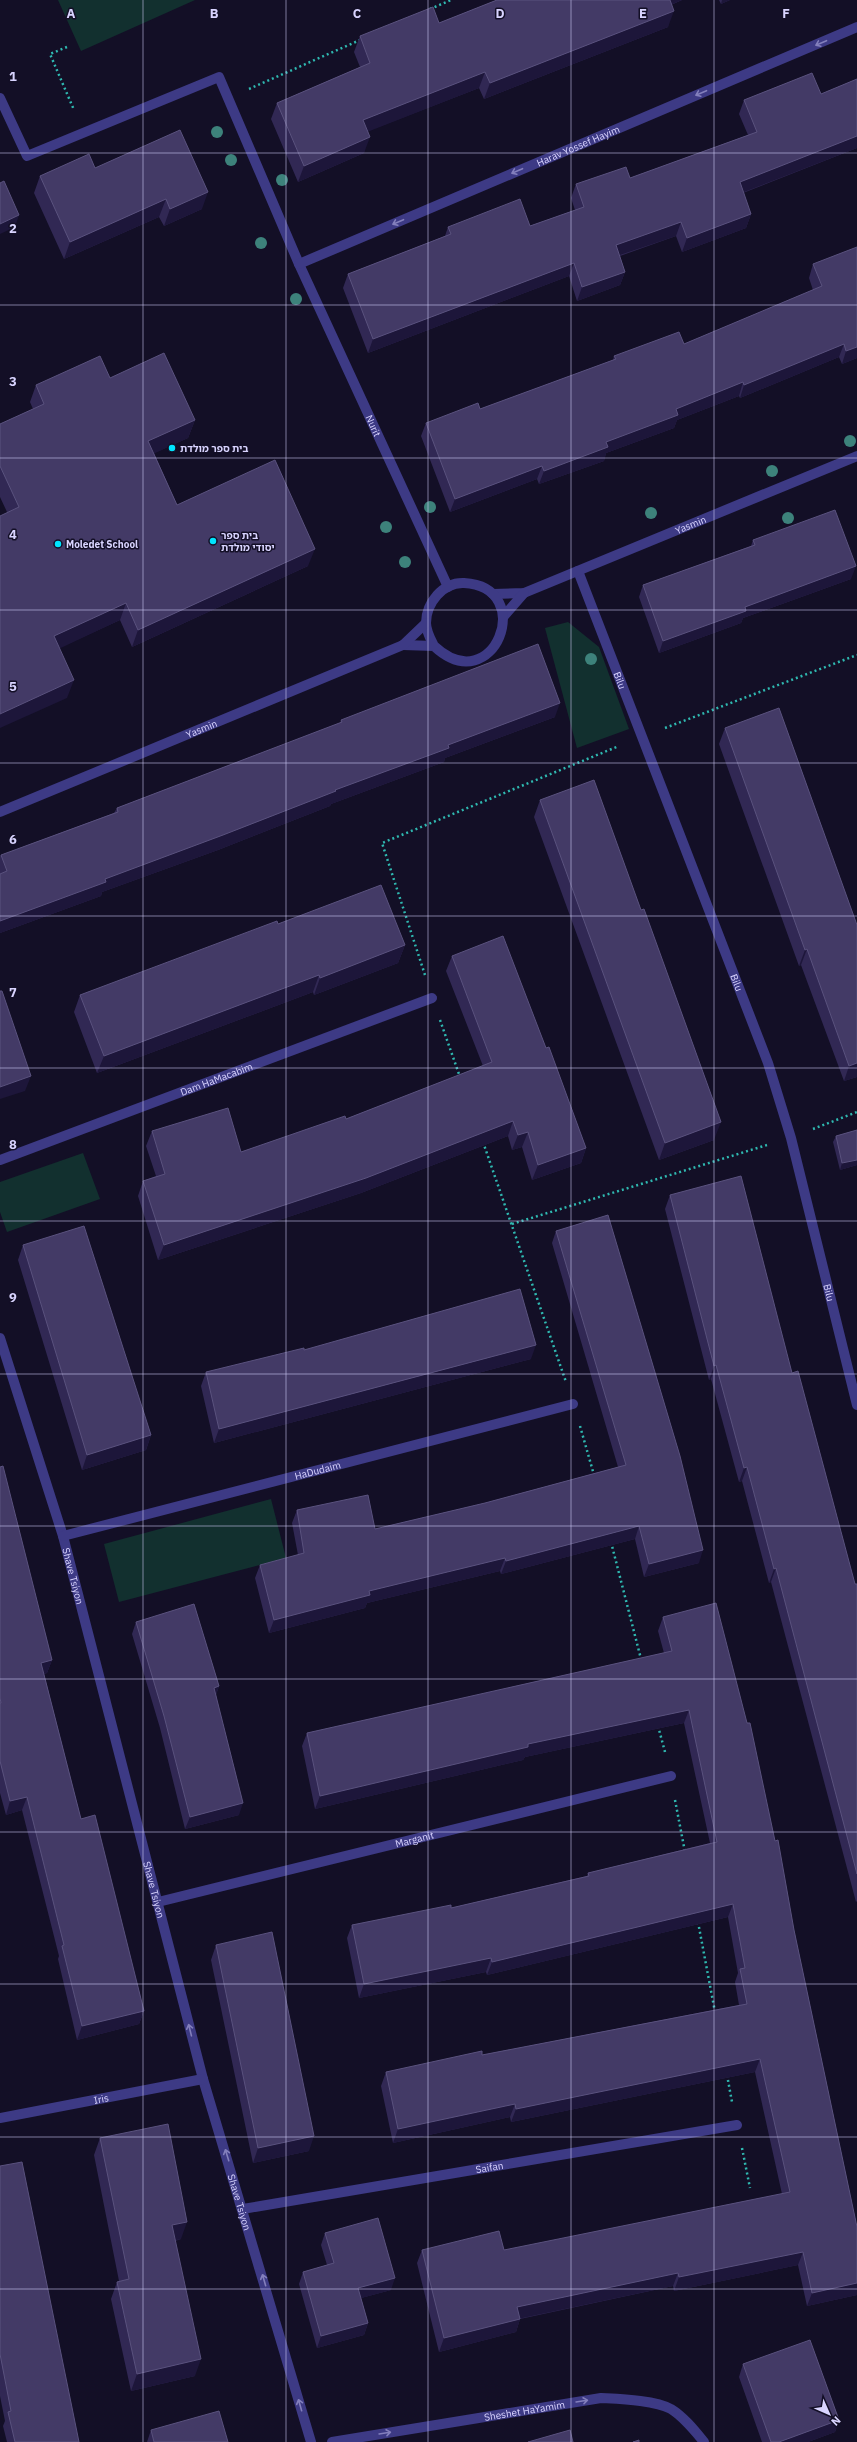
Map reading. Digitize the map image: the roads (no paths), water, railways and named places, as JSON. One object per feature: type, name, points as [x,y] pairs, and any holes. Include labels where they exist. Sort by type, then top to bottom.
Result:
[{"type":"street","name":"Harav Yossef Hayim","points":[[299,264],[857,28]]},
{"type":"street","name":"Nurit","points":[[0,98],[27,156],[219,77],[227,99],[299,264],[448,587]]},
{"type":"street","name":"Yasmin","points":[[493,594],[524,593],[857,456]]},
{"type":"street","name":"Bilu","points":[[578,571],[768,1063],[791,1138],[857,1405]]},
{"type":"street","points":[[460,583],[472,583],[483,587],[493,594],[504,616],[503,629],[499,641],[491,651],[480,658],[468,661],[455,660],[443,654],[434,646],[426,623],[432,602],[439,593],[448,587],[460,583]]},
{"type":"street","name":"Yasmin","points":[[504,616],[524,593]]},
{"type":"street","name":"Yasmin","points":[[0,812],[403,645],[426,623]]},
{"type":"street","name":"Yasmin","points":[[403,645],[434,646]]},
{"type":"street","name":"Dam HaMacabim","points":[[0,1160],[432,998]]},
{"type":"street","name":"Shave Tsiyon","points":[[0,1338],[4,1366],[63,1536],[203,2079],[243,2209],[311,2442]]},
{"type":"street","name":"HaDudaim","points":[[63,1536],[573,1404]]},
{"type":"street","name":"Marganit","points":[[158,1902],[670,1776]]},
{"type":"street","name":"Iris","points":[[0,2118],[203,2079]]},
{"type":"street","name":"Saifan","points":[[243,2209],[737,2125]]},
{"type":"street","name":"Sheshet HaYamim","points":[[332,2442],[601,2398],[634,2400],[670,2409],[695,2430],[704,2442]]},
{"type":"place","name":"בית ספר מולדת","points":[[172,448]]},
{"type":"place","name":"בית ספר יסודי מולדת","points":[[213,541]]},
{"type":"place","name":"Moledet School","points":[[58,544]]}]
